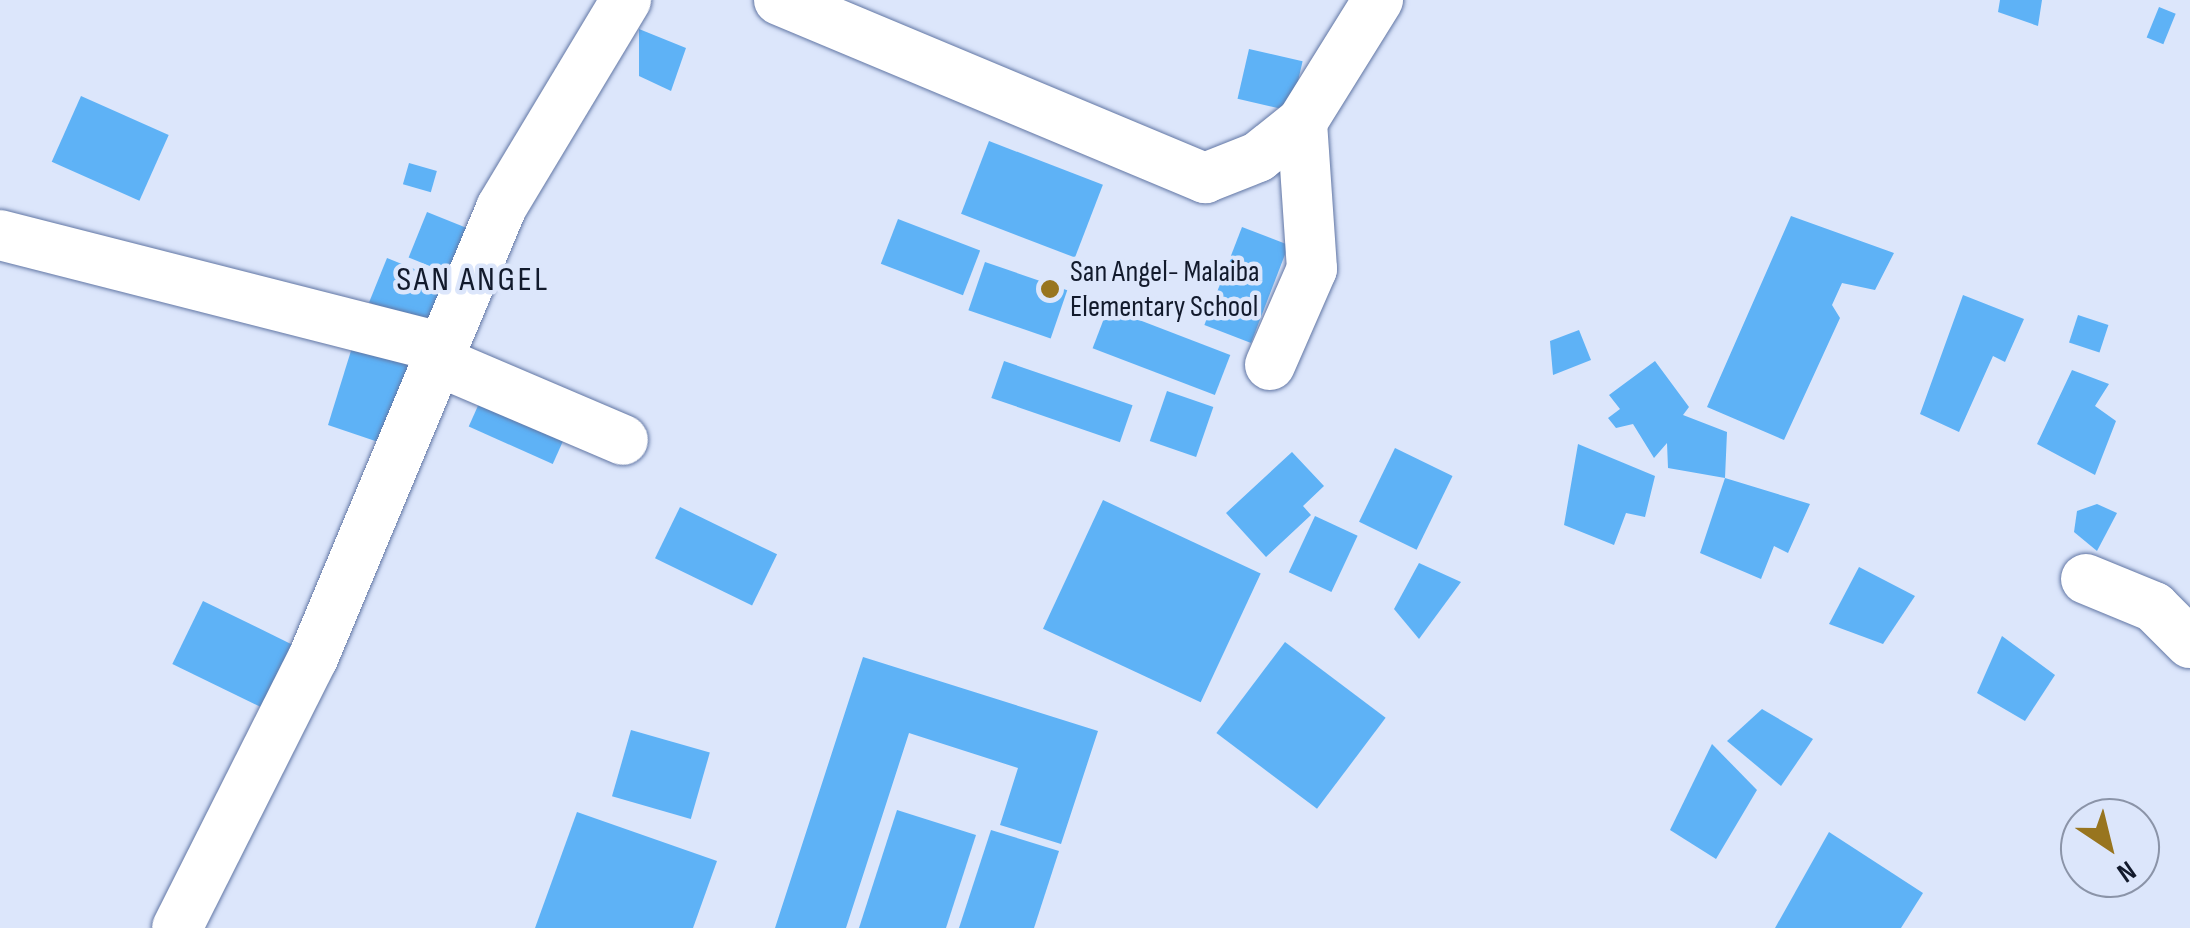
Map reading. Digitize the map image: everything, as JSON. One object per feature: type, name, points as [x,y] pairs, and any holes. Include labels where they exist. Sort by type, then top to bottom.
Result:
[{"type":"street","points":[[177,928],[313,658],[502,208],[626,0]]},
{"type":"street","points":[[779,0],[1205,178],[1258,157],[1302,122],[1378,0]]},
{"type":"street","points":[[1270,365],[1312,269],[1302,122]]},
{"type":"street","points":[[0,235],[438,354],[623,440]]},
{"type":"street","points":[[2086,578],[2154,607],[2190,643]]},
{"type":"building","points":[[2000,0],[2042,0],[2038,26],[1998,12]]},
{"type":"building","points":[[2159,7],[2176,14],[2163,44],[2147,38]]},
{"type":"building","points":[[639,29],[686,48],[671,91],[639,76]]},
{"type":"building","points":[[1249,49],[1303,61],[1291,111],[1238,99]]},
{"type":"building","points":[[81,96],[169,135],[139,201],[52,162]]},
{"type":"building","points":[[989,141],[1103,185],[1075,258],[961,214]]},
{"type":"building","points":[[409,163],[437,171],[431,192],[403,184]]},
{"type":"building","points":[[427,212],[474,231],[456,277],[409,257]]},
{"type":"building","points":[[1791,216],[1894,253],[1875,290],[1842,283],[1832,305],[1840,318],[1784,440],[1707,407]]},
{"type":"building","points":[[898,219],[980,251],[963,295],[881,264]]},
{"type":"building","points":[[1242,227],[1289,245],[1251,343],[1204,325]]},
{"type":"building","points":[[387,258],[452,284],[434,329],[369,303]]},
{"type":"building","points":[[985,262],[1067,290],[1051,339],[968,310]]},
{"type":"building","points":[[1963,295],[2024,319],[2005,362],[1993,356],[1959,432],[1920,414]]},
{"type":"building","points":[[1108,308],[1230,355],[1215,395],[1093,348]]},
{"type":"building","points":[[2078,315],[2108,325],[2099,352],[2069,343]]},
{"type":"building","points":[[1579,330],[1591,360],[1553,375],[1550,341]]},
{"type":"building","points":[[354,341],[428,372],[390,446],[328,425]]},
{"type":"building","points":[[1004,361],[1133,405],[1120,442],[991,398]]},
{"type":"building","points":[[1655,361],[1689,407],[1683,415],[1727,432],[1725,478],[1668,468],[1667,443],[1654,458],[1633,424],[1616,428],[1608,418],[1620,409],[1609,395]]},
{"type":"building","points":[[2072,370],[2109,384],[2095,406],[2116,421],[2095,475],[2037,444]]},
{"type":"building","points":[[485,390],[569,427],[553,464],[469,427]]},
{"type":"building","points":[[1167,391],[1213,407],[1196,457],[1150,441]]},
{"type":"building","points":[[1578,444],[1655,476],[1645,517],[1626,513],[1614,545],[1564,525]]},
{"type":"building","points":[[1395,448],[1453,476],[1417,550],[1359,522]]},
{"type":"building","points":[[1292,452],[1324,486],[1303,506],[1311,515],[1266,557],[1226,513]]},
{"type":"building","points":[[1725,478],[1810,504],[1788,553],[1774,546],[1761,579],[1700,553]]},
{"type":"building","points":[[1103,500],[1261,574],[1201,702],[1043,629]]},
{"type":"building","points":[[2097,504],[2117,513],[2097,551],[2074,532],[2077,511]]},
{"type":"building","points":[[680,507],[777,554],[752,606],[655,558]]},
{"type":"building","points":[[1315,516],[1358,536],[1331,592],[1289,572]]},
{"type":"building","points":[[1419,563],[1461,582],[1419,639],[1394,609]]},
{"type":"building","points":[[1859,567],[1915,596],[1883,644],[1829,624]]},
{"type":"building","points":[[203,601],[292,644],[261,707],[172,664]]},
{"type":"building","points":[[2002,636],[2055,675],[2025,721],[1977,693]]},
{"type":"building","points":[[1285,642],[1386,718],[1317,809],[1216,733]]},
{"type":"building","points":[[863,657],[1098,731],[1061,844],[1000,825],[1018,768],[909,733],[846,928],[775,928]]},
{"type":"building","points":[[1762,709],[1813,739],[1781,786],[1727,741]]},
{"type":"building","points":[[631,730],[710,753],[691,819],[612,796]]},
{"type":"building","points":[[1712,744],[1757,790],[1716,859],[1670,830]]},
{"type":"building","points":[[897,810],[976,835],[946,928],[859,928]]},
{"type":"building","points":[[577,812],[717,861],[693,928],[535,928]]},
{"type":"building","points":[[991,830],[1059,851],[1034,928],[959,928]]},
{"type":"building","points":[[1829,832],[1923,893],[1901,928],[1775,928]]},
{"type":"place","name":"San Angel- Malaiba Elementary School","points":[[1050,289]]},
{"type":"district","name":"SAN ANGEL","points":[[473,280]]}]
